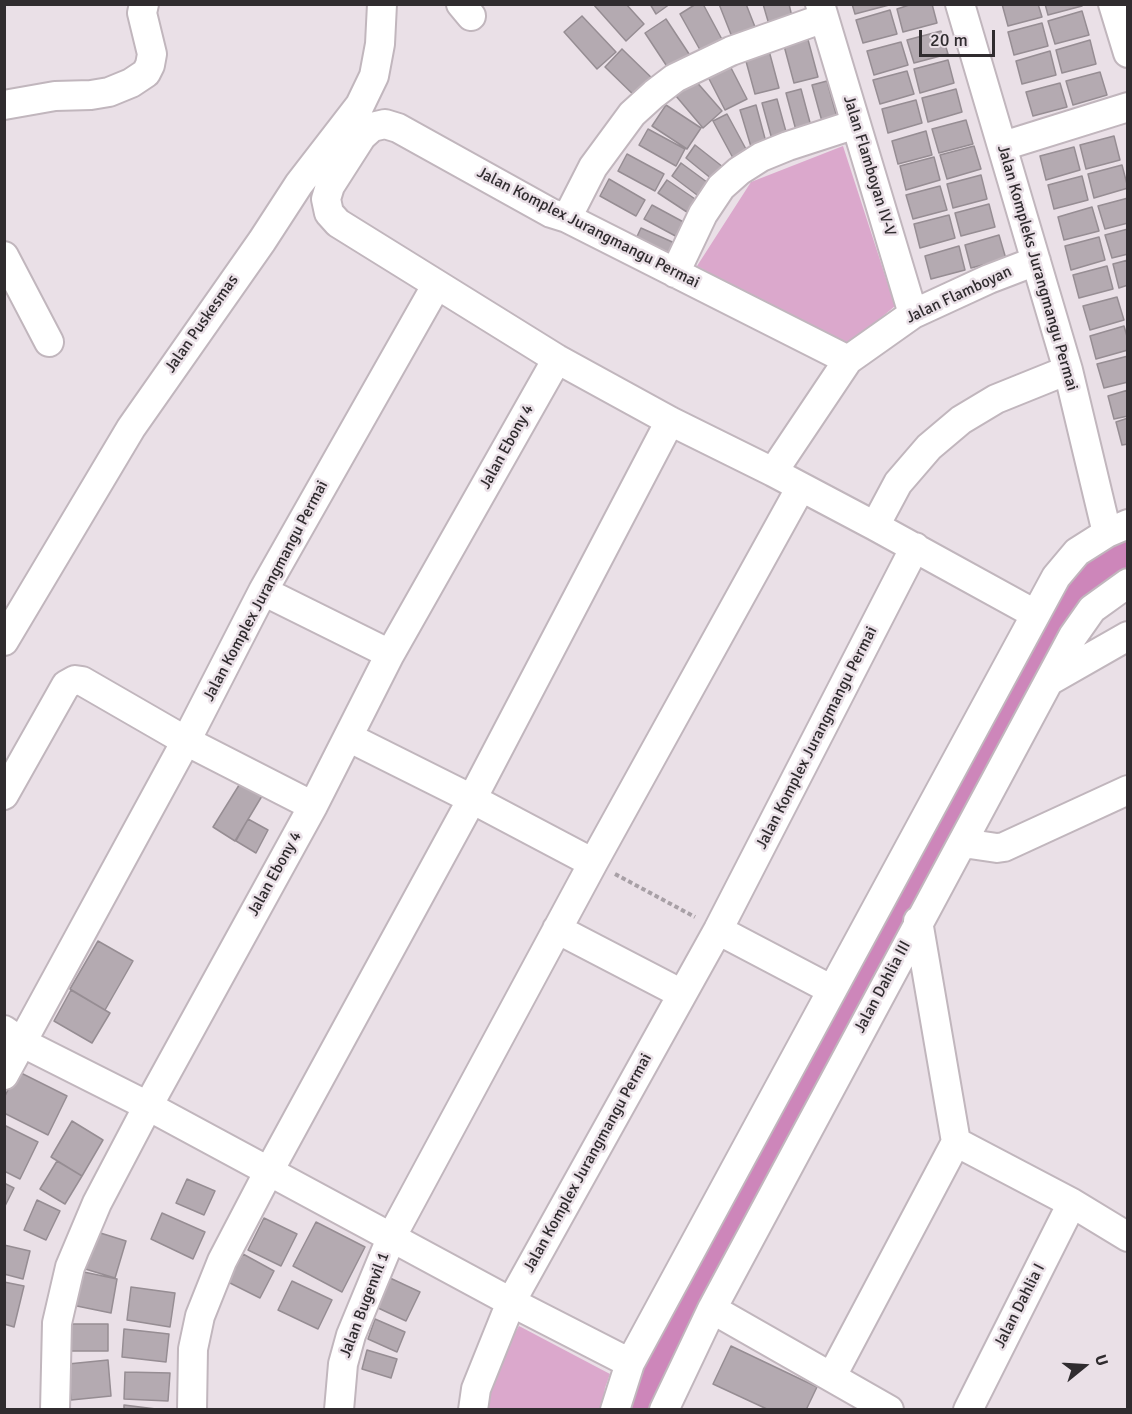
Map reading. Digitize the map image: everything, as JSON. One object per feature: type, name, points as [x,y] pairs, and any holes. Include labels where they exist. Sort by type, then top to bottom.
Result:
[{"type":"street","points":[[4,105],[55,96],[110,92],[131,83],[146,73],[152,54],[142,13],[144,4]]},
{"type":"street","name":"Jalan Puskesmas","points":[[4,641],[131,428],[240,269],[262,242],[298,184],[360,105],[374,75],[380,44],[382,4]]},
{"type":"street","name":"Jalan Kompleks Jurangmangu Permai","points":[[960,4],[1117,529]]},
{"type":"street","points":[[1113,4],[1128,53]]},
{"type":"street","name":"Jalan Flamboyan IV-V","points":[[567,218],[593,167],[632,114],[654,94],[675,78],[822,11],[913,314]]},
{"type":"street","points":[[1003,146],[1128,107]]},
{"type":"street","name":"Jalan Komplex Jurangmangu Permai","points":[[848,360],[567,218],[551,213],[398,128],[385,124],[372,128],[363,136],[330,186],[326,199],[329,213],[338,223],[436,286],[557,359],[670,421],[801,486],[1035,614]]},
{"type":"street","points":[[675,273],[703,214],[721,187],[739,171],[761,157],[788,146],[856,124]]},
{"type":"street","points":[[4,256],[49,342]]},
{"type":"street","name":"Jalan Flamboyan","points":[[773,472],[848,360],[913,314],[988,279],[1036,261]]},
{"type":"street","name":"Jalan Komplex Jurangmangu Permai","points":[[4,1075],[14,1036],[186,741],[263,591],[436,286]]},
{"type":"street","name":"Jalan Ebony 4","points":[[55,1410],[57,1323],[70,1267],[97,1203],[313,806],[390,654],[557,359]]},
{"type":"street","points":[[875,526],[898,483],[928,447],[961,420],[996,399],[1068,370]]},
{"type":"street","points":[[192,1410],[193,1349],[200,1316],[222,1261],[472,799],[670,421]]},
{"type":"street","points":[[392,1236],[557,929],[801,486]]},
{"type":"street","points":[[615,1410],[630,1363],[1056,577],[1071,558],[1117,529]]},
{"type":"street","name":"Jalan Komplex Jurangmangu Permai","points":[[473,1410],[476,1389],[511,1302],[718,930],[915,547]]},
{"type":"street","name":"Jalan Dahlia III","points":[[664,1410],[712,1310],[1072,636],[1092,609],[1128,583]]},
{"type":"street","points":[[263,591],[390,654]]},
{"type":"street","points":[[1049,681],[1128,636]]},
{"type":"street","points":[[4,795],[66,685],[75,680],[82,681],[186,741],[313,806]]},
{"type":"street","points":[[348,737],[593,863]]},
{"type":"street","points":[[963,843],[1004,847],[1128,790]]},
{"type":"street","points":[[837,1367],[956,1142],[918,921]]},
{"type":"street","points":[[557,929],[682,994]]},
{"type":"street","points":[[718,930],[832,990]]},
{"type":"street","points":[[14,1036],[392,1236],[511,1302],[630,1363]]},
{"type":"street","points":[[956,1142],[1072,1203],[1128,1237]]},
{"type":"street","name":"Jalan Dahlia I","points":[[968,1410],[1072,1203]]},
{"type":"street","name":"Jalan Bugenvil 1","points":[[339,1410],[343,1364],[351,1335],[392,1236]]},
{"type":"street","points":[[712,1310],[837,1367],[889,1410]]},
{"type":"path","points":[[593,863],[718,930]]},
{"type":"shaded area","points":[[843,146],[895,306],[845,348],[697,266],[751,182]]},
{"type":"shaded area","points":[[519,1326],[610,1374],[602,1409],[487,1409],[485,1386]]},
{"type":"building","points":[[593,4],[626,4],[644,24],[626,41]]},
{"type":"building","points":[[650,4],[670,4],[656,14]]},
{"type":"building","points":[[696,4],[703,4],[725,45],[704,57],[680,14]]},
{"type":"building","points":[[719,4],[746,4],[757,32],[734,42]]},
{"type":"building","points":[[763,4],[789,4],[793,21],[770,28]]},
{"type":"building","points":[[852,4],[889,4],[889,5],[855,14]]},
{"type":"building","points":[[912,4],[932,4],[937,23],[903,32],[897,9]]},
{"type":"building","points":[[1002,4],[1038,4],[1042,17],[1008,26]]},
{"type":"building","points":[[1045,4],[1081,4],[1082,6],[1048,15]]},
{"type":"building","points":[[890,10],[897,34],[863,43],[856,20]]},
{"type":"building","points":[[1082,11],[1089,35],[1055,44],[1048,21]]},
{"type":"building","points":[[582,16],[616,52],[597,69],[564,32]]},
{"type":"building","points":[[666,19],[693,60],[672,74],[645,33]]},
{"type":"building","points":[[1042,23],[1048,46],[1014,55],[1008,32]]},
{"type":"building","points":[[941,31],[948,54],[914,63],[907,40]]},
{"type":"building","points":[[807,36],[818,77],[794,83],[783,42]]},
{"type":"building","points":[[1090,40],[1096,64],[1062,73],[1056,50]]},
{"type":"building","points":[[901,42],[908,65],[874,75],[867,51]]},
{"type":"building","points":[[768,47],[779,88],[755,94],[744,54]]},
{"type":"building","points":[[622,49],[658,84],[641,102],[605,67]]},
{"type":"building","points":[[1050,51],[1056,75],[1022,84],[1016,61]]},
{"type":"building","points":[[948,60],[954,83],[920,93],[914,69]]},
{"type":"building","points":[[728,62],[747,99],[725,110],[706,73]]},
{"type":"building","points":[[907,71],[914,94],[880,104],[873,80]]},
{"type":"building","points":[[1100,72],[1107,95],[1073,105],[1066,81]]},
{"type":"building","points":[[694,79],[722,111],[703,128],[676,96]]},
{"type":"building","points":[[827,81],[838,121],[823,125],[812,85]]},
{"type":"building","points":[[1060,83],[1067,107],[1033,116],[1026,92]]},
{"type":"building","points":[[801,89],[812,130],[797,134],[786,93]]},
{"type":"building","points":[[956,89],[962,112],[928,122],[922,98]]},
{"type":"building","points":[[777,99],[788,139],[773,143],[762,103]]},
{"type":"building","points":[[916,100],[922,123],[888,133],[882,109]]},
{"type":"building","points":[[666,105],[701,128],[687,149],[652,126]]},
{"type":"building","points":[[756,105],[767,146],[752,150],[740,110]]},
{"type":"building","points":[[727,114],[747,151],[733,158],[713,121]]},
{"type":"building","points":[[966,120],[973,144],[939,153],[932,129]]},
{"type":"building","points":[[648,129],[685,149],[676,166],[639,145]]},
{"type":"building","points":[[926,131],[932,155],[898,164],[892,141]]},
{"type":"building","points":[[1114,136],[1120,160],[1086,169],[1080,145]]},
{"type":"building","points":[[695,145],[728,171],[718,184],[686,158]]},
{"type":"building","points":[[974,146],[981,169],[947,179],[940,155]]},
{"type":"building","points":[[1074,147],[1080,170],[1046,180],[1040,156]]},
{"type":"building","points":[[627,154],[664,174],[655,191],[618,171]]},
{"type":"building","points":[[934,157],[940,180],[906,190],[900,166]]},
{"type":"building","points":[[681,163],[715,188],[705,201],[672,176]]},
{"type":"building","points":[[1122,165],[1128,188],[1094,198],[1088,174]]},
{"type":"building","points":[[981,175],[987,199],[953,208],[947,184]]},
{"type":"building","points":[[1082,176],[1088,200],[1054,209],[1048,185]]},
{"type":"building","points":[[609,179],[645,200],[636,216],[600,196]]},
{"type":"building","points":[[667,180],[701,203],[693,216],[658,193]]},
{"type":"building","points":[[940,186],[947,210],[913,219],[906,195]]},
{"type":"building","points":[[1128,198],[1128,223],[1105,229],[1098,206]]},
{"type":"building","points":[[989,204],[995,227],[961,236],[955,213]]},
{"type":"building","points":[[652,205],[689,225],[681,239],[644,219]]},
{"type":"building","points":[[1092,207],[1099,231],[1064,240],[1058,217]]},
{"type":"building","points":[[949,215],[955,238],[920,248],[914,224]]},
{"type":"building","points":[[641,228],[679,245],[673,260],[634,243]]},
{"type":"building","points":[[1128,229],[1128,254],[1112,258],[1105,235]]},
{"type":"building","points":[[999,235],[1006,259],[971,268],[965,245]]},
{"type":"building","points":[[1099,237],[1105,260],[1071,270],[1065,246]]},
{"type":"building","points":[[959,246],[965,270],[931,279],[925,256]]},
{"type":"building","points":[[1128,260],[1128,285],[1119,288],[1113,264]]},
{"type":"building","points":[[1107,266],[1113,289],[1079,298],[1073,275]]},
{"type":"building","points":[[1117,297],[1124,320],[1090,330],[1083,306]]},
{"type":"building","points":[[1124,326],[1128,350],[1096,359],[1090,336]]},
{"type":"building","points":[[1128,356],[1128,382],[1104,388],[1097,364]]},
{"type":"building","points":[[1128,390],[1128,416],[1114,419],[1108,396]]},
{"type":"building","points":[[1128,418],[1128,444],[1122,445],[1116,422]]},
{"type":"building","points":[[241,782],[262,796],[235,841],[213,827]]},
{"type":"building","points":[[248,819],[268,830],[256,853],[236,841]]},
{"type":"building","points":[[98,941],[133,961],[105,1010],[70,989]]},
{"type":"building","points":[[71,990],[110,1013],[92,1043],[54,1021]]},
{"type":"building","points":[[17,1071],[67,1096],[48,1135],[4,1113],[4,1098]]},
{"type":"building","points":[[72,1121],[103,1140],[82,1176],[51,1157]]},
{"type":"building","points":[[4,1125],[38,1142],[20,1179],[4,1171]]},
{"type":"building","points":[[57,1161],[82,1176],[65,1204],[40,1189]]},
{"type":"building","points":[[187,1179],[215,1191],[204,1215],[176,1203]]},
{"type":"building","points":[[4,1183],[14,1188],[4,1208]]},
{"type":"building","points":[[37,1200],[60,1211],[46,1240],[24,1230]]},
{"type":"building","points":[[162,1213],[205,1232],[193,1259],[151,1239]]},
{"type":"building","points":[[264,1218],[297,1234],[281,1266],[248,1250]]},
{"type":"building","points":[[316,1222],[365,1247],[342,1292],[293,1266]]},
{"type":"building","points":[[94,1231],[126,1241],[115,1278],[82,1268]]},
{"type":"building","points":[[4,1245],[30,1251],[23,1279],[4,1274]]},
{"type":"building","points":[[243,1254],[274,1271],[260,1298],[228,1282]]},
{"type":"building","points":[[79,1271],[117,1279],[111,1313],[72,1305]]},
{"type":"building","points":[[390,1278],[420,1292],[406,1321],[376,1307]]},
{"type":"building","points":[[292,1281],[332,1300],[318,1329],[278,1310]]},
{"type":"building","points":[[4,1282],[24,1286],[14,1327],[4,1324]]},
{"type":"building","points":[[131,1287],[175,1293],[170,1327],[127,1320]]},
{"type":"building","points":[[375,1319],[405,1332],[397,1352],[368,1339]]},
{"type":"building","points":[[69,1324],[108,1324],[108,1351],[69,1351]]},
{"type":"building","points":[[124,1329],[169,1334],[166,1362],[122,1357]]},
{"type":"building","points":[[731,1346],[817,1387],[806,1410],[769,1410],[713,1384]]},
{"type":"building","points":[[367,1350],[397,1359],[391,1378],[362,1369]]},
{"type":"building","points":[[108,1360],[111,1396],[71,1400],[68,1364]]},
{"type":"building","points":[[125,1372],[170,1373],[168,1401],[124,1399]]},
{"type":"building","points":[[124,1405],[164,1410],[124,1410]]},
{"type":"waterway","points":[[635,1410],[1064,607],[1089,577],[1128,553]]}]
